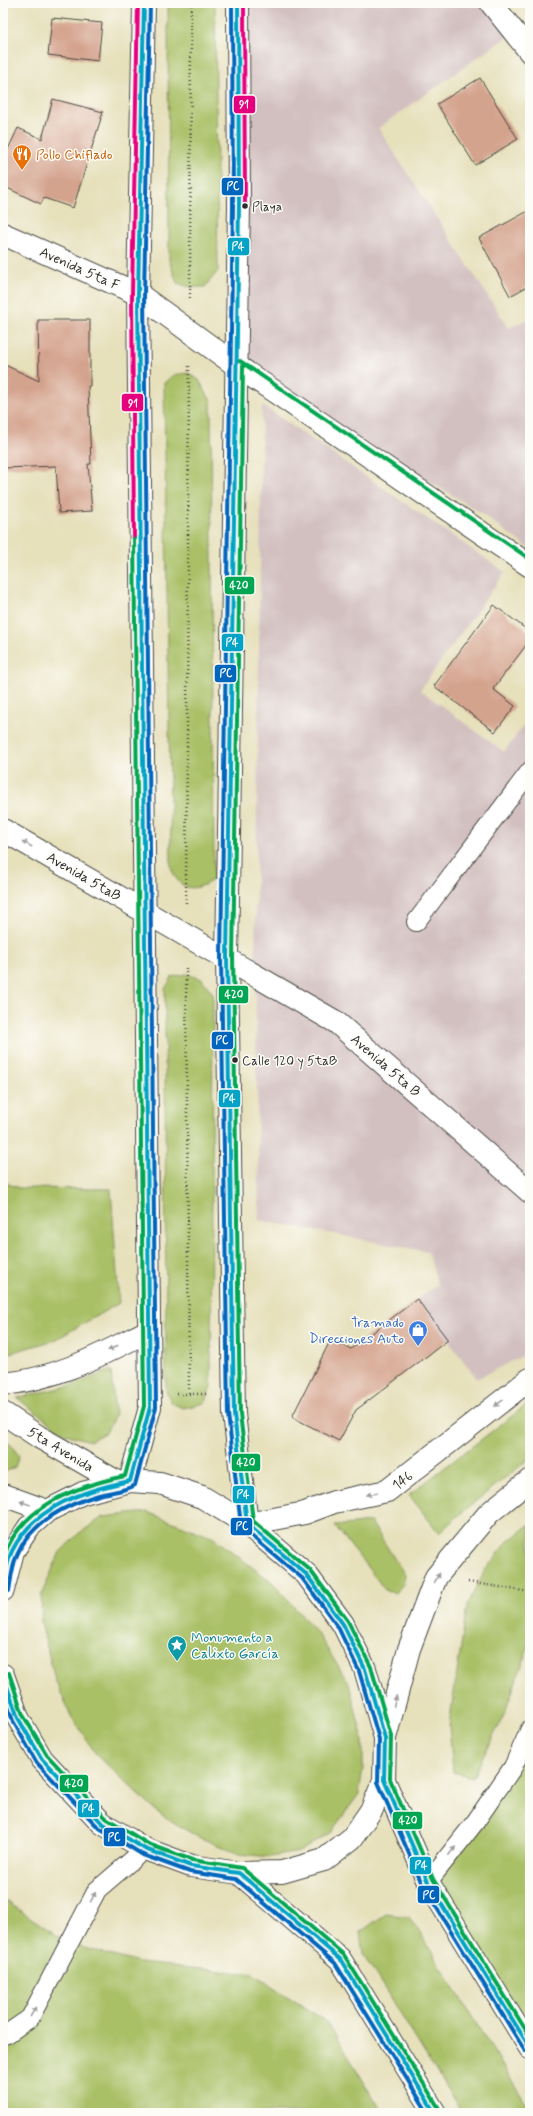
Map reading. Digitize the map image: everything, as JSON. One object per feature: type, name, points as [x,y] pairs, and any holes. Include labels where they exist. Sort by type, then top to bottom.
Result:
[{"type":"main road","points":[[125,1482],[150,1407],[148,1331],[146,912],[138,294],[144,3]]},
{"type":"main road","points":[[238,3],[238,366],[227,958],[234,1414],[247,1524]]},
{"type":"main road","points":[[491,3],[530,52]]},
{"type":"main road","name":"Avenida 5ta F","points":[[3,234],[138,294],[238,366],[530,566]]},
{"type":"main road","name":"Avenida 5taB","points":[[3,830],[227,958]]},
{"type":"main road","name":"Avenida 5ta B","points":[[227,958],[336,1022],[530,1192]]},
{"type":"main road","points":[[3,1384],[18,1383],[77,1367],[148,1331]]},
{"type":"main road","name":"146","points":[[247,1524],[305,1513],[334,1502],[387,1491],[530,1379]]},
{"type":"main road","name":"5ta Avenida","points":[[3,1413],[39,1437],[125,1482]]},
{"type":"main road","points":[[3,1675],[18,1718],[42,1758],[102,1823],[145,1849],[191,1866],[239,1873],[282,1872],[324,1860],[352,1838],[372,1809],[384,1780],[385,1738],[409,1649],[436,1577],[489,1513],[530,1480]]},
{"type":"main road","points":[[4,1581],[13,1550],[29,1527],[47,1511],[83,1493],[125,1482],[160,1483],[202,1497],[247,1524],[306,1574],[343,1624],[365,1669],[385,1738]]},
{"type":"main road","points":[[3,1495],[47,1511]]},
{"type":"main road","points":[[384,1780],[428,1882],[530,2048]]},
{"type":"main road","points":[[239,1873],[340,1959],[435,2113]]},
{"type":"lane","points":[[416,922],[530,771]]},
{"type":"lane","points":[[428,1882],[476,1821],[514,1766],[530,1729]]},
{"type":"lane","points":[[3,2034],[7,2034],[30,2018],[58,1968],[97,1890],[145,1849]]},
{"type":"path","points":[[189,1394],[186,935],[188,373],[192,333],[190,287],[191,3]]},
{"type":"path","points":[[150,1395],[234,1394]]},
{"type":"path","points":[[436,1577],[530,1592]]},
{"type":"shaded area","points":[[239,3],[509,3],[499,13],[514,32],[378,128],[509,328],[530,318],[530,549],[478,511],[237,366]]},
{"type":"shaded area","points":[[262,405],[505,572],[420,690],[504,752],[530,717],[530,1352],[477,1379],[417,1299],[438,1285],[428,1252],[259,1220],[255,963]]},
{"type":"green space","points":[[168,3],[215,3],[218,271],[205,287],[190,287],[177,283],[169,260]]},
{"type":"green space","points":[[188,373],[199,380],[211,401],[214,879],[194,888],[183,885],[178,881],[171,867],[164,383],[173,375]]},
{"type":"green space","points":[[186,974],[202,979],[213,994],[211,1387],[205,1403],[183,1408],[172,1403],[166,1391],[165,989],[172,977]]},
{"type":"green space","points":[[3,1182],[19,1188],[111,1189],[119,1303],[55,1340],[3,1355]]},
{"type":"green space","points":[[111,1370],[115,1416],[106,1432],[90,1441],[65,1434],[17,1398],[73,1385]]},
{"type":"green space","points":[[530,1402],[530,1458],[460,1514],[439,1533],[409,1495]]},
{"type":"green space","points":[[3,1439],[11,1445],[19,1456],[15,1467],[3,1473]]},
{"type":"green space","points":[[147,1512],[214,1538],[273,1583],[318,1634],[349,1684],[363,1740],[363,1768],[359,1794],[331,1832],[299,1852],[271,1857],[239,1854],[196,1836],[157,1812],[96,1754],[71,1716],[55,1680],[41,1622],[42,1593],[60,1552],[78,1534],[103,1517]]},
{"type":"green space","points":[[371,1522],[405,1575],[403,1584],[395,1593],[386,1591],[335,1526]]},
{"type":"green space","points":[[530,1524],[530,1642],[504,1715],[473,1777],[453,1772],[449,1725],[467,1606],[484,1572],[508,1541]]},
{"type":"green space","points":[[530,1729],[530,2048],[428,1882]]},
{"type":"green space","points":[[3,1899],[70,1944],[139,1963],[254,1974],[328,2023],[383,2113],[3,2113]]},
{"type":"green space","points":[[386,1914],[410,1917],[530,2110],[530,2113],[462,2113],[363,1954],[360,1932]]},
{"type":"building","points":[[52,18],[102,23],[98,61],[48,55]]},
{"type":"building","points":[[480,78],[518,139],[475,165],[437,104]]},
{"type":"building","points":[[53,99],[103,112],[73,208],[44,198],[41,204],[3,186],[3,160],[18,128],[42,139]]},
{"type":"building","points":[[530,210],[530,285],[510,296],[479,238]]},
{"type":"building","points":[[38,320],[90,320],[90,386],[88,386],[91,464],[88,464],[92,511],[59,513],[56,466],[3,468],[3,364],[39,381]]},
{"type":"building","points":[[494,605],[530,632],[530,640],[493,689],[515,706],[495,732],[434,686]]},
{"type":"building","points":[[417,1299],[448,1340],[356,1410],[339,1441],[292,1417],[331,1339],[351,1349]]},
{"type":"transit line","name":"91","points":[[134,536],[132,294],[138,3]]},
{"type":"transit line","name":"P4","points":[[3,1590],[7,1565],[12,1551],[22,1535],[33,1522],[62,1502],[96,1489],[130,1481],[150,1407],[138,294],[144,3]]},
{"type":"transit line","name":"PC","points":[[9,1591],[15,1559],[23,1543],[41,1524],[63,1509],[87,1499],[127,1489],[135,1485],[156,1407],[144,294],[150,3]]},
{"type":"transit line","name":"PC","points":[[232,3],[233,206],[221,958],[228,1414],[241,1525],[243,1529],[302,1578],[338,1627],[359,1671],[379,1739],[378,1782],[422,1884],[525,2051]]},
{"type":"transit line","name":"P4","points":[[238,3],[239,206],[227,958],[234,1414],[247,1524],[306,1574],[343,1624],[365,1669],[385,1738],[384,1780],[428,1882],[530,2048]]},
{"type":"transit line","name":"91","points":[[244,3],[245,206]]},
{"type":"transit line","name":"420","points":[[240,361],[530,559]]},
{"type":"transit line","name":"420","points":[[243,366],[233,958],[240,1414],[253,1521],[310,1570],[348,1621],[371,1667],[391,1736],[390,1779],[433,1879],[530,2037]]},
{"type":"transit line","name":"420","points":[[3,1559],[11,1541],[22,1525],[36,1512],[52,1501],[88,1486],[125,1476],[144,1406],[134,536]]},
{"type":"transit line","name":"420","points":[[9,1673],[23,1715],[47,1755],[106,1818],[148,1844],[192,1860],[242,1868],[344,1955],[440,2110]]},
{"type":"transit line","name":"P4","points":[[3,1675],[18,1718],[42,1759],[102,1823],[145,1849],[191,1866],[239,1873],[340,1959],[435,2113]]},
{"type":"transit line","name":"PC","points":[[3,1693],[13,1721],[37,1763],[98,1827],[143,1855],[190,1872],[236,1879],[335,1963],[428,2113]]},
{"type":"place","name":"Pollo Chiflado","points":[[22,171]]},
{"type":"place","name":"Playa","points":[[245,206]]},
{"type":"place","name":"Calle 120 y 5taB","points":[[235,1060]]},
{"type":"place","name":"Tramado Direcciones Auto","points":[[418,1347]]},
{"type":"place","name":"Monumento a Calixto García","points":[[177,1662]]}]
